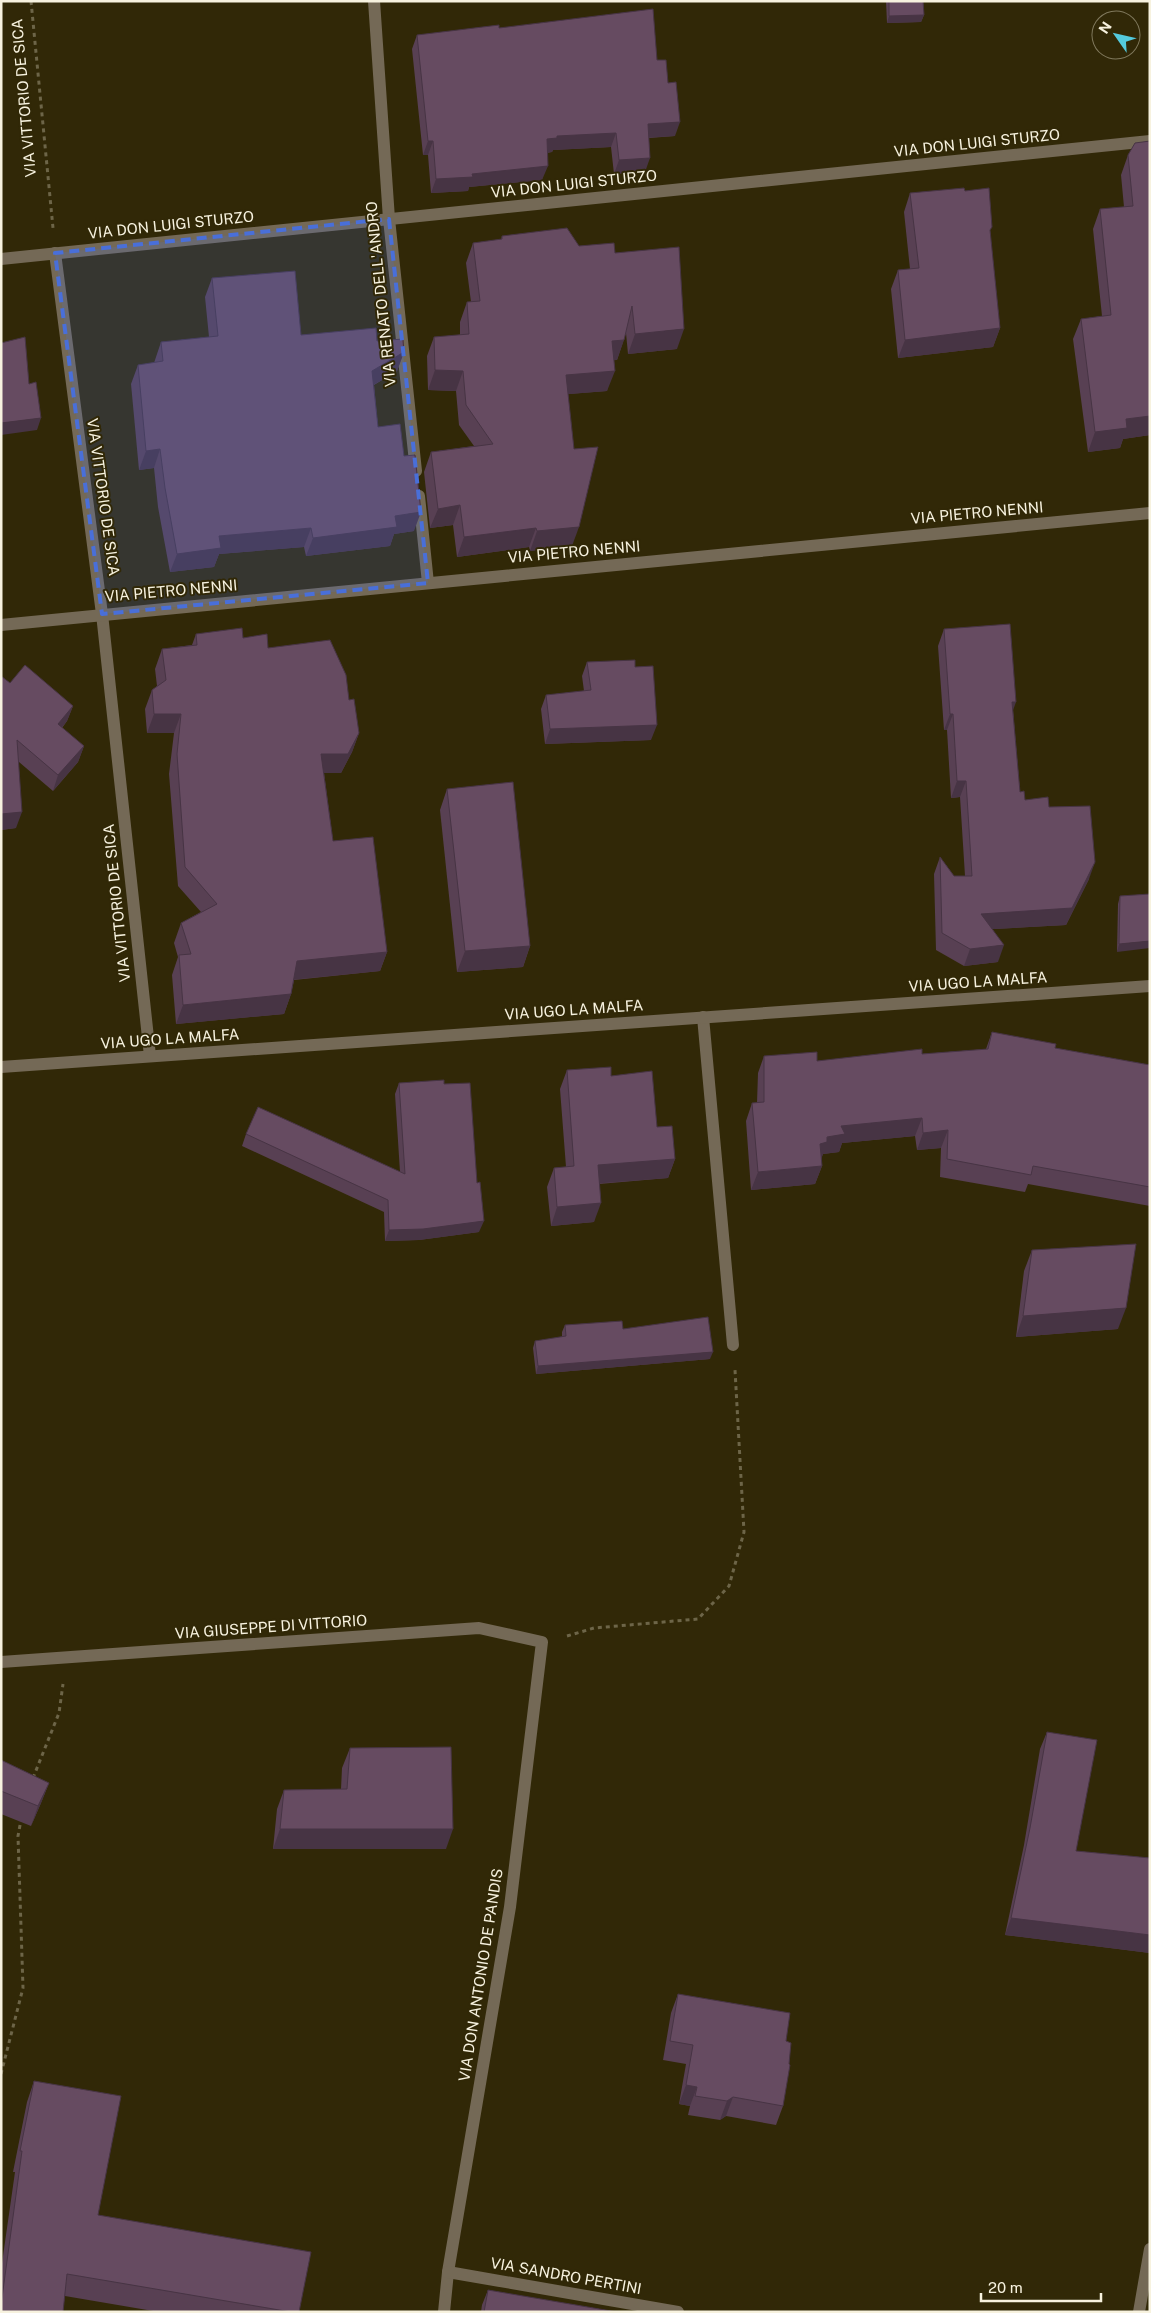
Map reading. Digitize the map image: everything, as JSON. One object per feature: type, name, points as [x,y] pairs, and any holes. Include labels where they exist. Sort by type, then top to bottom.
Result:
[{"type":"street","name":"VIA RENATO DELL'ANDRO","points":[[374,1],[389,219],[428,582]]},
{"type":"street","name":"VIA DON LUIGI STURZO","points":[[1,259],[1150,141]]},
{"type":"street","name":"VIA VITTORIO DE SICA","points":[[55,253],[102,614],[150,1056]]},
{"type":"street","name":"VIA PIETRO NENNI","points":[[1,625],[1150,513]]},
{"type":"street","name":"VIA UGO LA MALFA","points":[[1,1067],[1150,986]]},
{"type":"street","points":[[702,1017],[733,1345]]},
{"type":"street","name":"VIA GIUSEPPE DI VITTORIO","points":[[1,1662],[479,1628],[542,1642]]},
{"type":"street","name":"VIA DON ANTONIO DE PANDIS","points":[[444,2312],[448,2272],[510,1907],[542,1642]]},
{"type":"street","points":[[1139,2312],[1150,2249]]},
{"type":"street","name":"VIA SANDRO PERTINI","points":[[448,2272],[678,2312]]},
{"type":"path","name":"VIA VITTORIO DE SICA","points":[[31,1],[55,253]]},
{"type":"path","points":[[542,1642],[594,1628],[698,1619],[730,1586],[744,1532],[733,1345]]},
{"type":"path","points":[[30,1786],[58,1712],[68,1657]]},
{"type":"path","points":[[1,2074],[23,1988],[18,1836],[23,1812]]},
{"type":"highlighted area","points":[[389,219],[428,583],[102,614],[55,253]]},
{"type":"building","points":[[889,1],[923,1],[924,15],[889,16]]},
{"type":"building","points":[[653,9],[657,60],[666,60],[668,83],[676,82],[680,122],[648,124],[650,158],[619,160],[616,133],[557,136],[557,138],[547,139],[548,166],[472,174],[473,177],[436,179],[433,141],[428,141],[417,35],[499,25],[499,28]]},
{"type":"building","points":[[1150,141],[1150,416],[1126,419],[1127,428],[1095,432],[1081,319],[1111,315],[1100,209],[1133,206],[1128,155],[1135,143]]},
{"type":"building","points":[[964,188],[965,191],[989,188],[992,227],[990,230],[1000,328],[905,340],[898,270],[919,268],[910,193]]},
{"type":"building","points":[[567,228],[579,246],[614,243],[615,253],[679,247],[684,329],[635,334],[632,306],[624,340],[612,341],[615,371],[566,375],[574,449],[598,447],[579,527],[537,531],[536,528],[464,537],[460,505],[438,509],[431,452],[493,444],[466,405],[463,371],[435,370],[434,337],[469,334],[467,302],[480,301],[473,243],[502,239],[502,236]]},
{"type":"building","points":[[295,271],[301,335],[376,328],[377,341],[403,339],[404,352],[372,371],[378,427],[400,424],[404,456],[415,455],[421,512],[395,516],[397,527],[313,538],[311,528],[219,536],[221,548],[177,554],[160,449],[146,451],[138,365],[163,361],[161,342],[218,336],[212,278]]},
{"type":"building","points":[[25,337],[29,384],[36,382],[41,418],[1,423],[1,343]]},
{"type":"building","points":[[1010,624],[1016,702],[1012,702],[1020,792],[1024,791],[1025,800],[1048,797],[1049,807],[1090,806],[1095,862],[1072,908],[981,914],[1004,945],[970,949],[942,933],[940,857],[954,876],[972,876],[966,781],[957,781],[953,714],[950,714],[944,629]]},
{"type":"building","points":[[242,628],[243,638],[267,634],[268,648],[330,640],[346,675],[349,700],[354,699],[359,733],[348,754],[321,754],[333,841],[373,837],[387,952],[297,961],[291,994],[183,1005],[179,955],[191,954],[181,923],[217,904],[185,867],[177,754],[181,714],[154,714],[152,690],[166,680],[162,649],[197,645],[196,634]]},
{"type":"building","points":[[635,660],[635,667],[653,666],[657,725],[550,729],[546,695],[591,690],[587,662]]},
{"type":"building","points":[[25,665],[73,706],[58,724],[84,746],[58,775],[17,740],[22,812],[1,814],[1,676],[10,683]]},
{"type":"building","points":[[513,782],[530,946],[465,951],[447,789]]},
{"type":"building","points":[[1150,894],[1150,941],[1119,944],[1120,896]]},
{"type":"building","points":[[992,1032],[1056,1044],[1055,1048],[1150,1065],[1150,1187],[1033,1166],[1031,1175],[947,1159],[948,1130],[923,1133],[922,1118],[841,1126],[845,1134],[827,1137],[827,1142],[820,1144],[822,1166],[758,1172],[752,1103],[764,1102],[764,1056],[817,1052],[817,1061],[922,1049],[922,1054],[988,1049]]},
{"type":"building","points":[[611,1067],[611,1076],[652,1071],[657,1127],[672,1126],[675,1159],[598,1165],[601,1203],[557,1207],[554,1168],[574,1166],[567,1070]]},
{"type":"building","points":[[444,1080],[444,1084],[470,1083],[477,1183],[480,1182],[484,1221],[423,1229],[389,1230],[388,1200],[246,1134],[258,1107],[405,1174],[399,1083]]},
{"type":"building","points":[[1136,1244],[1126,1308],[1023,1316],[1032,1250]]},
{"type":"building","points":[[708,1317],[713,1352],[538,1366],[535,1341],[566,1336],[565,1325],[622,1321],[623,1329]]},
{"type":"building","points":[[1047,1732],[1097,1740],[1076,1851],[1150,1858],[1150,1935],[1011,1918],[1030,1828]]},
{"type":"building","points":[[451,1747],[453,1829],[280,1829],[284,1790],[347,1789],[350,1748]]},
{"type":"building","points":[[1,1760],[49,1783],[38,1806],[1,1791]]},
{"type":"building","points":[[678,1994],[790,2013],[786,2041],[791,2043],[790,2065],[783,2106],[733,2097],[727,2101],[695,2096],[697,2087],[686,2085],[693,2045],[670,2041]]},
{"type":"building","points":[[34,2081],[121,2096],[98,2215],[311,2252],[299,2312],[67,2274],[63,2312],[1,2312],[22,2151],[20,2151]]},
{"type":"building","points":[[488,2290],[617,2312],[484,2312]]}]
